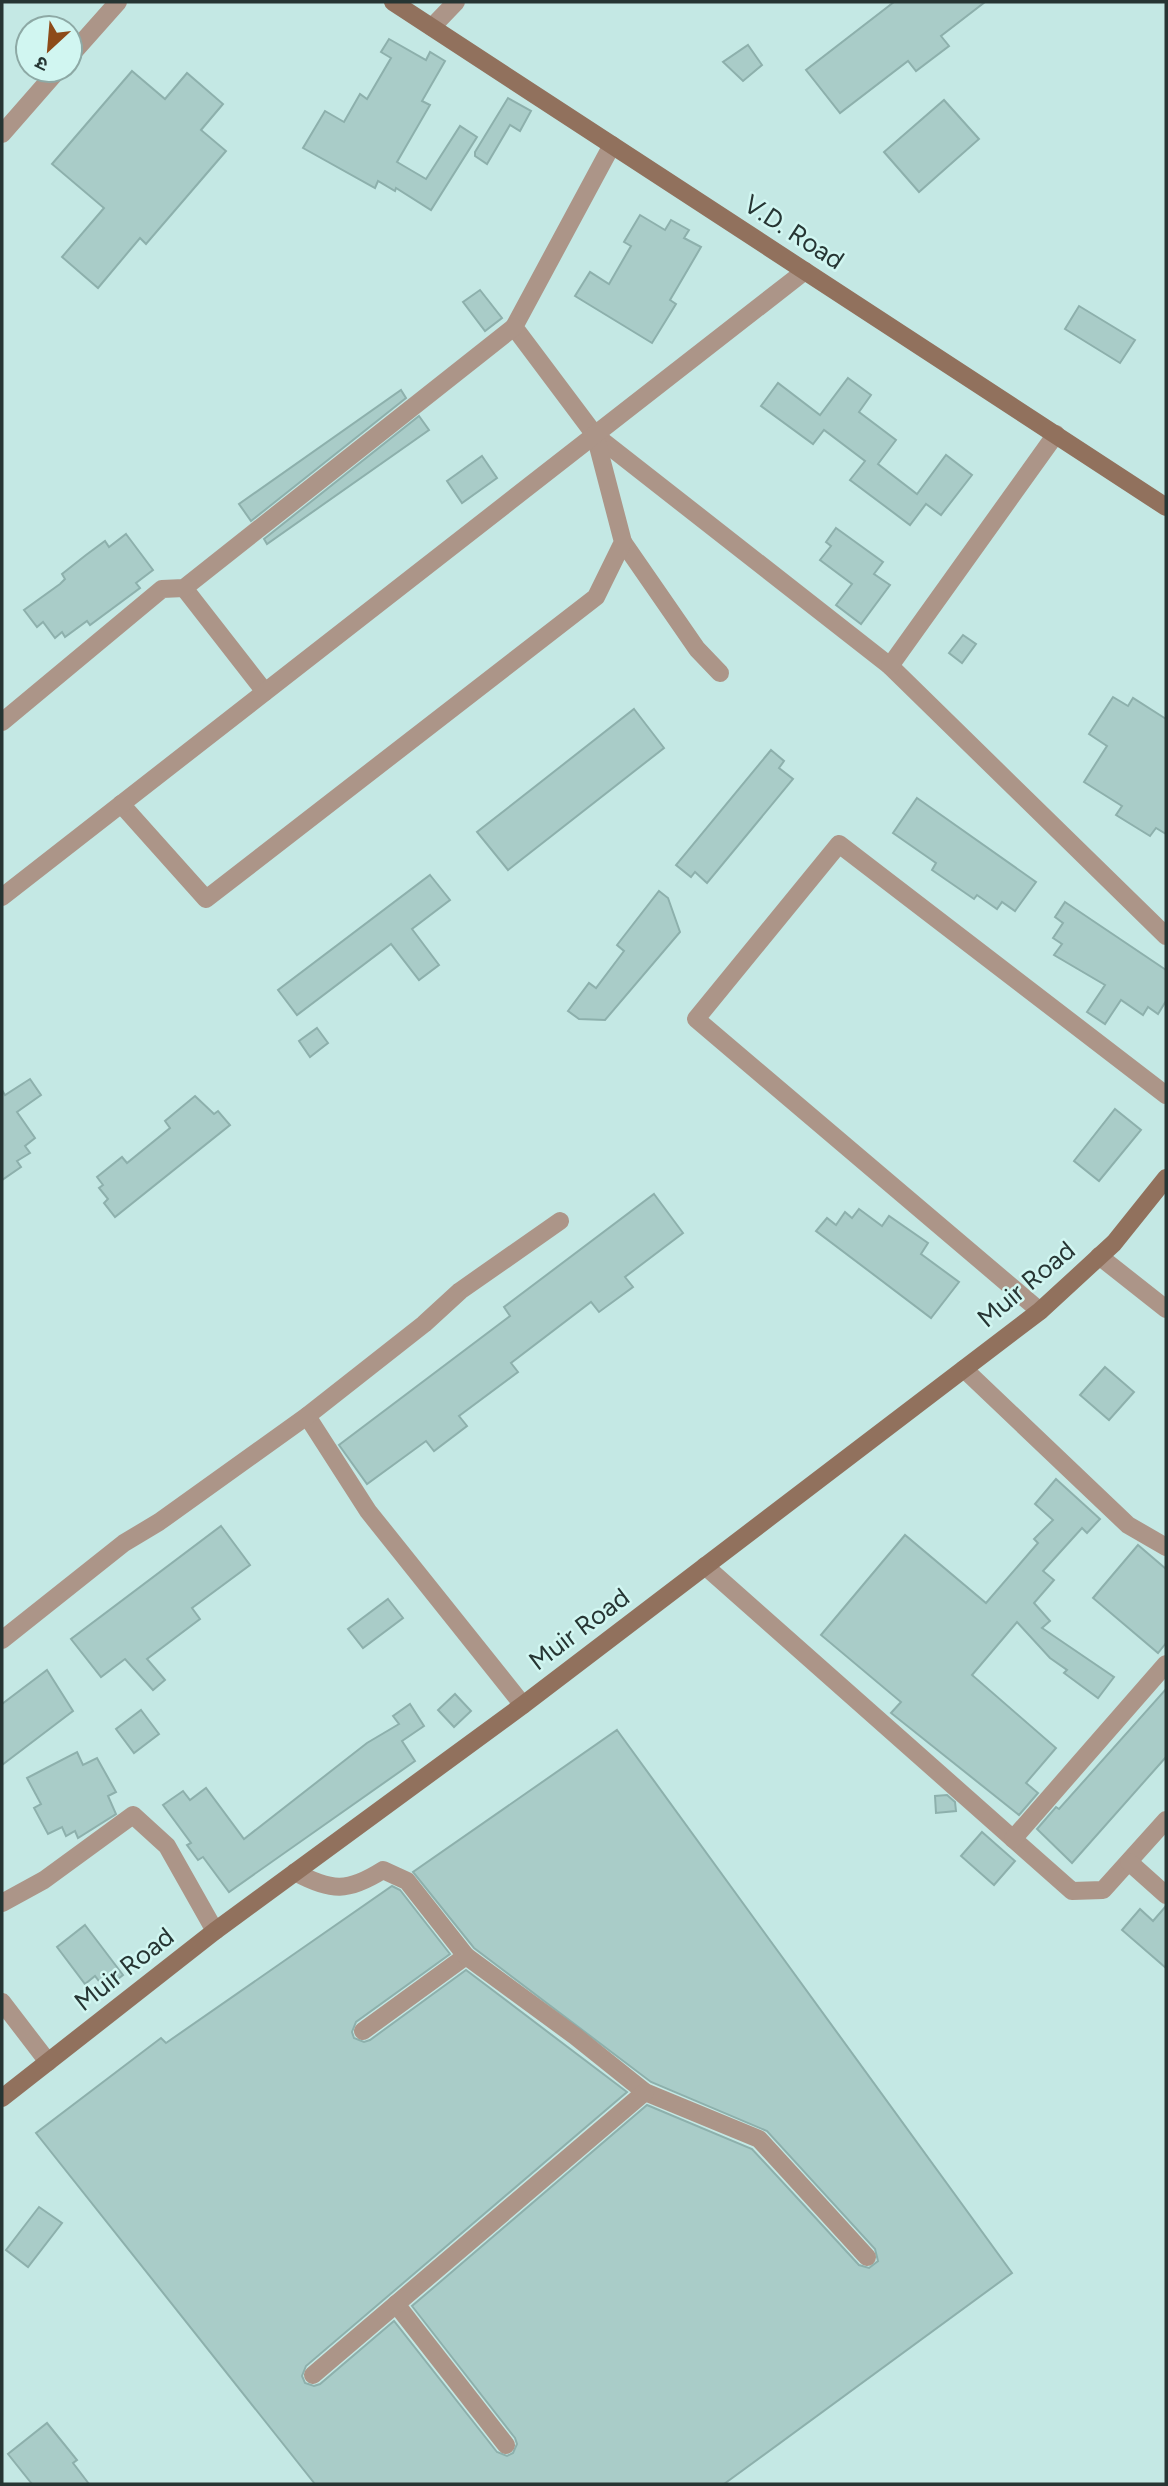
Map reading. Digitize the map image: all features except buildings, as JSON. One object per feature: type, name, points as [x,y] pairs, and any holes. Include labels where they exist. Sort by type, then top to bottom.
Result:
[{"type":"main road","name":"V.D. Road","points":[[393,2],[1166,506]]},
{"type":"main road","name":"Muir Road","points":[[2,2098],[215,1931],[523,1705],[1040,1311],[1099,1256],[1166,1178]]},
{"type":"street","points":[[84,40],[118,2]]},
{"type":"street","points":[[432,27],[456,2]]},
{"type":"street","points":[[2,134],[46,84]]},
{"type":"street","points":[[2,722],[162,589],[184,588],[514,327],[612,145]]},
{"type":"street","points":[[2,897],[805,271]]},
{"type":"street","points":[[514,327],[595,435],[890,666],[1166,936]]},
{"type":"street","points":[[890,666],[1056,434]]},
{"type":"street","points":[[595,435],[623,542],[697,649],[720,673]]},
{"type":"street","points":[[121,804],[206,899],[596,597],[623,542]]},
{"type":"street","points":[[184,588],[265,692]]},
{"type":"street","points":[[1040,1311],[696,1020],[839,845],[1166,1095]]},
{"type":"street","points":[[2,1640],[124,1543],[159,1522],[307,1416],[424,1324],[460,1291],[560,1221]]},
{"type":"street","points":[[1099,1256],[1166,1309]]},
{"type":"street","points":[[964,1369],[1128,1525],[1166,1547]]},
{"type":"street","points":[[307,1416],[368,1511],[523,1705]]},
{"type":"street","points":[[705,1566],[1072,1891],[1103,1890],[1166,1821]]},
{"type":"street","points":[[1013,1839],[1166,1664]]},
{"type":"street","points":[[2,1903],[44,1880],[133,1815],[167,1846],[215,1931]]},
{"type":"street","points":[[1129,1862],[1166,1895]]},
{"type":"street","points":[[295,1872],[318,1885],[350,1889],[383,1870],[407,1881],[466,1956],[575,2036],[645,2092],[759,2139],[867,2257]]},
{"type":"street","points":[[363,2031],[466,1956]]},
{"type":"street","points":[[2,2003],[48,2062]]},
{"type":"street","points":[[313,2375],[645,2092]]},
{"type":"street","points":[[396,2304],[506,2445]]}]
